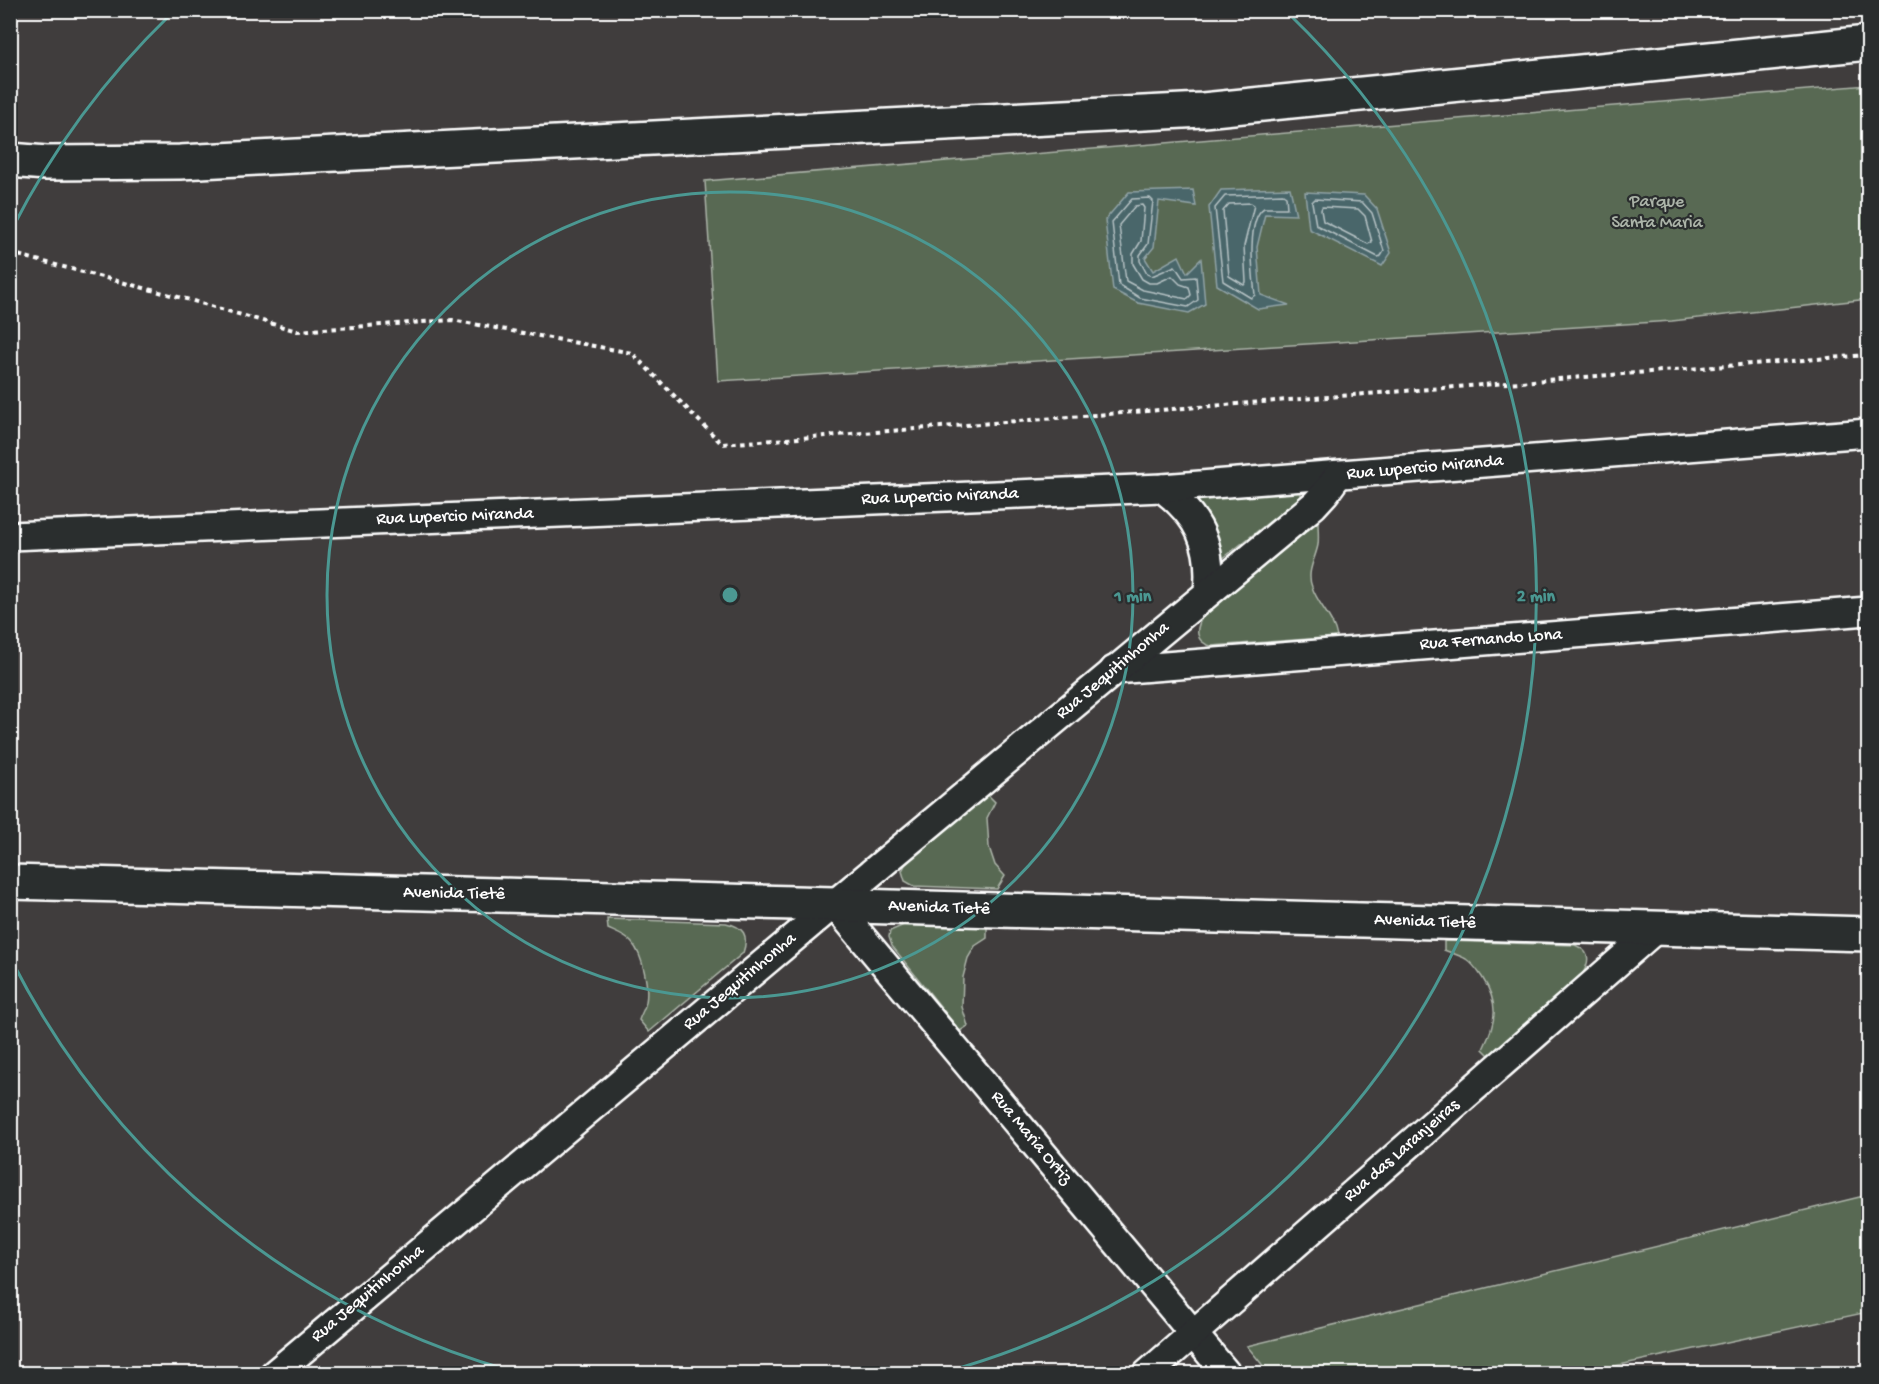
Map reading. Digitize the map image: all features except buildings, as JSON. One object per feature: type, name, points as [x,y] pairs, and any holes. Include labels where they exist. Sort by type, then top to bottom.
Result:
[{"type":"street","points":[[10,160],[46,163],[180,162],[1203,110],[1869,43]]},
{"type":"street","name":"Rua Lupercio Miranda","points":[[10,536],[1162,488],[1869,433]]},
{"type":"street","name":"Rua Jequitinhonha","points":[[274,1374],[1314,505],[1338,475]]},
{"type":"street","points":[[1162,488],[1192,515],[1202,533],[1208,552],[1210,572],[1208,592]]},
{"type":"street","name":"Rua Fernando Lona","points":[[1114,670],[1869,611]]},
{"type":"street","name":"Avenida Tietê","points":[[10,882],[1869,934]]},
{"type":"street","name":"Rua Maria Ortiz","points":[[834,904],[1227,1374]]},
{"type":"street","name":"Rua das Laranjeiras","points":[[1147,1374],[1657,928]]},
{"type":"path","points":[[10,253],[190,300],[297,331],[452,320],[632,353],[722,444],[1869,356]]},
{"type":"green space","name":"Parque Santa Maria","points":[[1868,85],[1868,299],[1672,321],[718,381],[705,181]]},
{"type":"green space","points":[[1298,489],[1301,491],[1301,497],[1222,559],[1219,558],[1193,498]]},
{"type":"green space","points":[[1318,522],[1318,545],[1310,571],[1310,582],[1333,624],[1337,637],[1211,646],[1199,638],[1198,630],[1203,616]]},
{"type":"green space","points":[[987,794],[995,802],[987,818],[989,847],[995,865],[1005,876],[997,889],[914,886],[905,881],[902,871],[907,861]]},
{"type":"green space","points":[[607,919],[726,923],[737,927],[744,933],[745,947],[743,953],[649,1032],[639,1020],[647,996],[647,988],[639,955],[630,941],[608,929]]},
{"type":"green space","points":[[904,925],[987,927],[987,938],[975,946],[968,958],[963,977],[962,1007],[968,1026],[960,1031],[892,946],[890,931]]},
{"type":"green space","points":[[1444,941],[1575,945],[1586,953],[1588,960],[1583,973],[1490,1056],[1483,1049],[1493,1021],[1491,995],[1475,967],[1466,959],[1444,950]]},
{"type":"green space","points":[[1868,1195],[1868,1312],[1582,1373],[1269,1373],[1247,1346]]},
{"type":"water","points":[[1290,188],[1296,215],[1265,214],[1257,247],[1261,295],[1289,305],[1258,309],[1217,285],[1209,207],[1221,190]]},
{"type":"water","points":[[1193,190],[1196,206],[1159,201],[1154,247],[1145,258],[1153,271],[1179,256],[1187,273],[1201,259],[1205,304],[1189,313],[1138,303],[1113,290],[1105,220],[1129,192]]},
{"type":"water","points":[[1305,192],[1364,195],[1377,209],[1391,253],[1382,266],[1309,229]]}]
